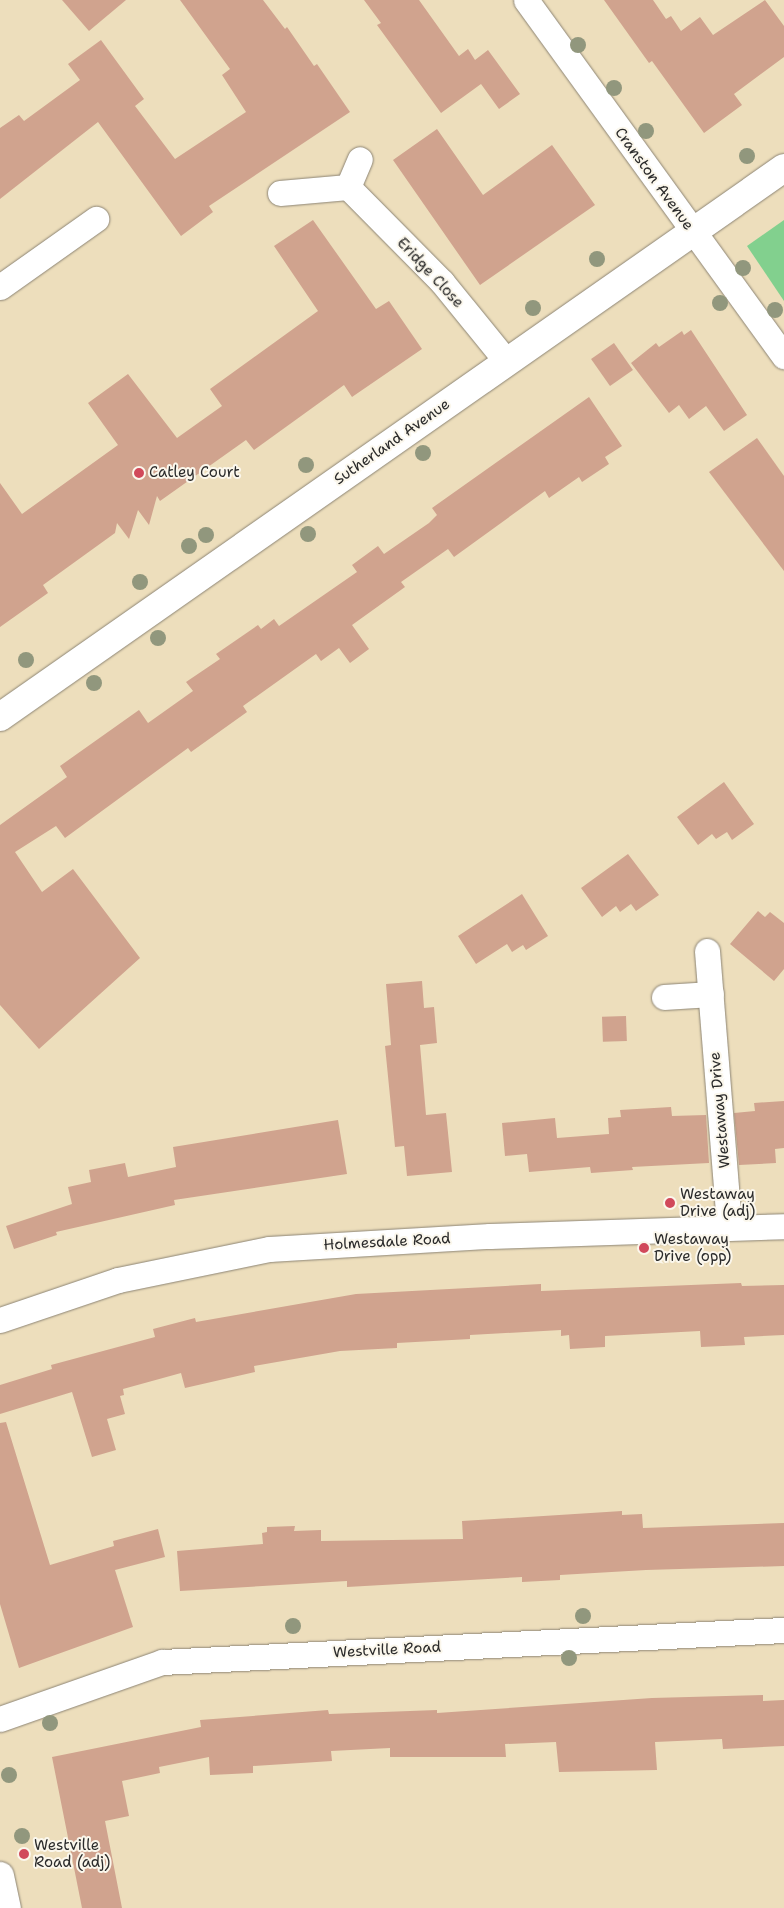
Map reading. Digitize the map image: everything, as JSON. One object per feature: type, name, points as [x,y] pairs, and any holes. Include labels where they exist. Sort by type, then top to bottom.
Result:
[{"type":"main road","name":"Sutherland Avenue","points":[[0,717],[784,168]]},
{"type":"main road","points":[[0,1876],[7,1908]]},
{"type":"street","name":"Cranston Avenue","points":[[526,0],[784,357]]},
{"type":"street","points":[[280,193],[348,187],[360,159]]},
{"type":"street","name":"Eridge Close","points":[[348,187],[442,282],[507,362]]},
{"type":"street","points":[[0,287],[96,219]]},
{"type":"street","name":"Westaway Drive","points":[[707,951],[729,1227]]},
{"type":"street","points":[[664,997],[710,994]]},
{"type":"street","name":"Holmesdale Road","points":[[0,1320],[118,1280],[269,1249],[490,1236],[784,1226]]},
{"type":"street","name":"Westville Road","points":[[0,1718],[162,1662],[784,1630]]},
{"type":"green space","points":[[784,220],[784,301],[747,246]]},
{"type":"building","points":[[62,0],[126,0],[89,31]]},
{"type":"building","points":[[180,0],[263,0],[285,29],[287,27],[314,66],[317,64],[350,112],[209,206],[213,212],[181,236],[98,122],[0,199],[0,128],[19,115],[24,121],[80,80],[68,64],[101,40],[144,99],[135,106],[175,159],[246,112],[222,75],[230,69]]},
{"type":"building","points":[[364,0],[419,0],[459,56],[468,49],[475,60],[488,50],[520,94],[499,109],[481,84],[441,113],[377,25],[381,23]]},
{"type":"building","points":[[604,0],[653,0],[666,19],[671,16],[681,31],[700,17],[713,35],[765,0],[784,26],[784,57],[734,94],[742,105],[704,133],[652,61],[649,63]]},
{"type":"building","points":[[437,129],[483,195],[552,145],[595,205],[480,285],[393,160]]},
{"type":"building","points":[[313,220],[376,309],[389,301],[422,349],[352,397],[344,385],[254,450],[246,440],[160,501],[157,496],[149,525],[138,510],[129,539],[117,523],[115,533],[43,585],[48,593],[0,627],[0,483],[22,514],[118,445],[88,403],[128,374],[177,438],[222,406],[210,389],[318,311],[274,246]]},
{"type":"building","points":[[691,330],[747,415],[724,431],[706,406],[689,419],[679,405],[669,413],[631,363],[656,343],[659,347],[682,331],[684,335]]},
{"type":"building","points":[[614,343],[633,370],[610,386],[591,359]]},
{"type":"building","points":[[589,397],[622,446],[605,457],[609,464],[582,482],[579,477],[549,498],[545,491],[454,557],[448,549],[401,582],[405,587],[352,625],[369,649],[350,663],[339,648],[321,661],[316,654],[243,706],[247,712],[191,752],[188,748],[65,838],[56,826],[15,852],[42,892],[73,869],[140,958],[39,1049],[0,1005],[0,825],[67,777],[60,766],[139,710],[148,723],[193,691],[186,682],[220,659],[216,654],[258,625],[261,629],[274,619],[279,626],[357,572],[352,565],[378,546],[384,554],[429,523],[437,515],[432,508]]},
{"type":"building","points":[[757,438],[784,476],[784,571],[709,472]]},
{"type":"building","points":[[724,782],[754,824],[732,840],[727,832],[716,839],[712,834],[698,845],[677,817]]},
{"type":"building","points":[[628,854],[659,895],[636,911],[631,904],[620,912],[616,906],[602,917],[581,888]]},
{"type":"building","points":[[522,894],[548,936],[526,950],[523,945],[512,952],[507,944],[476,964],[458,936]]},
{"type":"building","points":[[758,911],[765,917],[770,912],[784,923],[784,969],[774,981],[730,944]]},
{"type":"building","points":[[422,981],[424,1008],[434,1007],[437,1043],[420,1045],[426,1115],[446,1113],[452,1172],[407,1176],[404,1146],[395,1147],[385,1046],[391,1045],[386,984]]},
{"type":"building","points":[[626,1016],[627,1041],[603,1042],[602,1017]]},
{"type":"building","points":[[784,1101],[784,1148],[775,1149],[776,1163],[739,1165],[734,1113],[755,1111],[754,1103]]},
{"type":"building","points":[[671,1107],[672,1116],[706,1115],[709,1163],[632,1167],[633,1170],[591,1173],[590,1167],[529,1172],[527,1154],[505,1156],[502,1123],[555,1118],[557,1138],[609,1134],[608,1118],[621,1117],[620,1110]]},
{"type":"building","points":[[338,1120],[347,1174],[174,1200],[175,1205],[56,1232],[57,1235],[14,1249],[6,1226],[72,1204],[68,1187],[91,1182],[89,1170],[125,1163],[128,1177],[176,1167],[173,1147]]},
{"type":"building","points":[[741,1283],[742,1286],[784,1285],[784,1335],[744,1337],[745,1345],[701,1347],[700,1331],[605,1336],[605,1347],[570,1349],[569,1335],[561,1336],[561,1330],[470,1335],[470,1339],[397,1343],[397,1348],[340,1351],[254,1366],[255,1372],[185,1388],[181,1373],[123,1389],[124,1395],[120,1396],[125,1414],[107,1419],[116,1450],[92,1457],[72,1392],[0,1414],[0,1385],[52,1369],[51,1365],[155,1337],[153,1329],[195,1318],[196,1322],[356,1294],[541,1284],[541,1291]]},
{"type":"building","points":[[6,1422],[50,1565],[114,1546],[113,1541],[158,1529],[165,1557],[115,1570],[133,1627],[19,1668],[0,1604],[0,1423]]},
{"type":"building","points":[[622,1511],[622,1515],[642,1514],[643,1528],[784,1523],[784,1566],[646,1570],[560,1575],[560,1580],[522,1582],[522,1577],[347,1587],[347,1581],[180,1591],[177,1551],[263,1544],[262,1533],[267,1532],[267,1527],[295,1526],[294,1531],[321,1530],[321,1541],[463,1539],[462,1521]]},
{"type":"building","points":[[763,1695],[763,1701],[784,1700],[784,1746],[723,1749],[722,1739],[655,1742],[657,1770],[559,1772],[556,1742],[505,1744],[506,1757],[390,1757],[390,1748],[331,1751],[332,1761],[253,1766],[253,1773],[210,1775],[209,1757],[159,1767],[160,1773],[122,1781],[129,1816],[105,1821],[122,1908],[82,1908],[52,1757],[201,1727],[200,1720],[328,1710],[329,1714],[437,1710],[437,1713],[652,1698]]},
{"type":"place","name":"Catley Court","points":[[139,473]]},
{"type":"place","name":"Westaway Drive (adj)","points":[[670,1203]]},
{"type":"place","name":"Westaway Drive (opp)","points":[[644,1248]]},
{"type":"place","name":"Westville Road (adj)","points":[[24,1854]]}]
